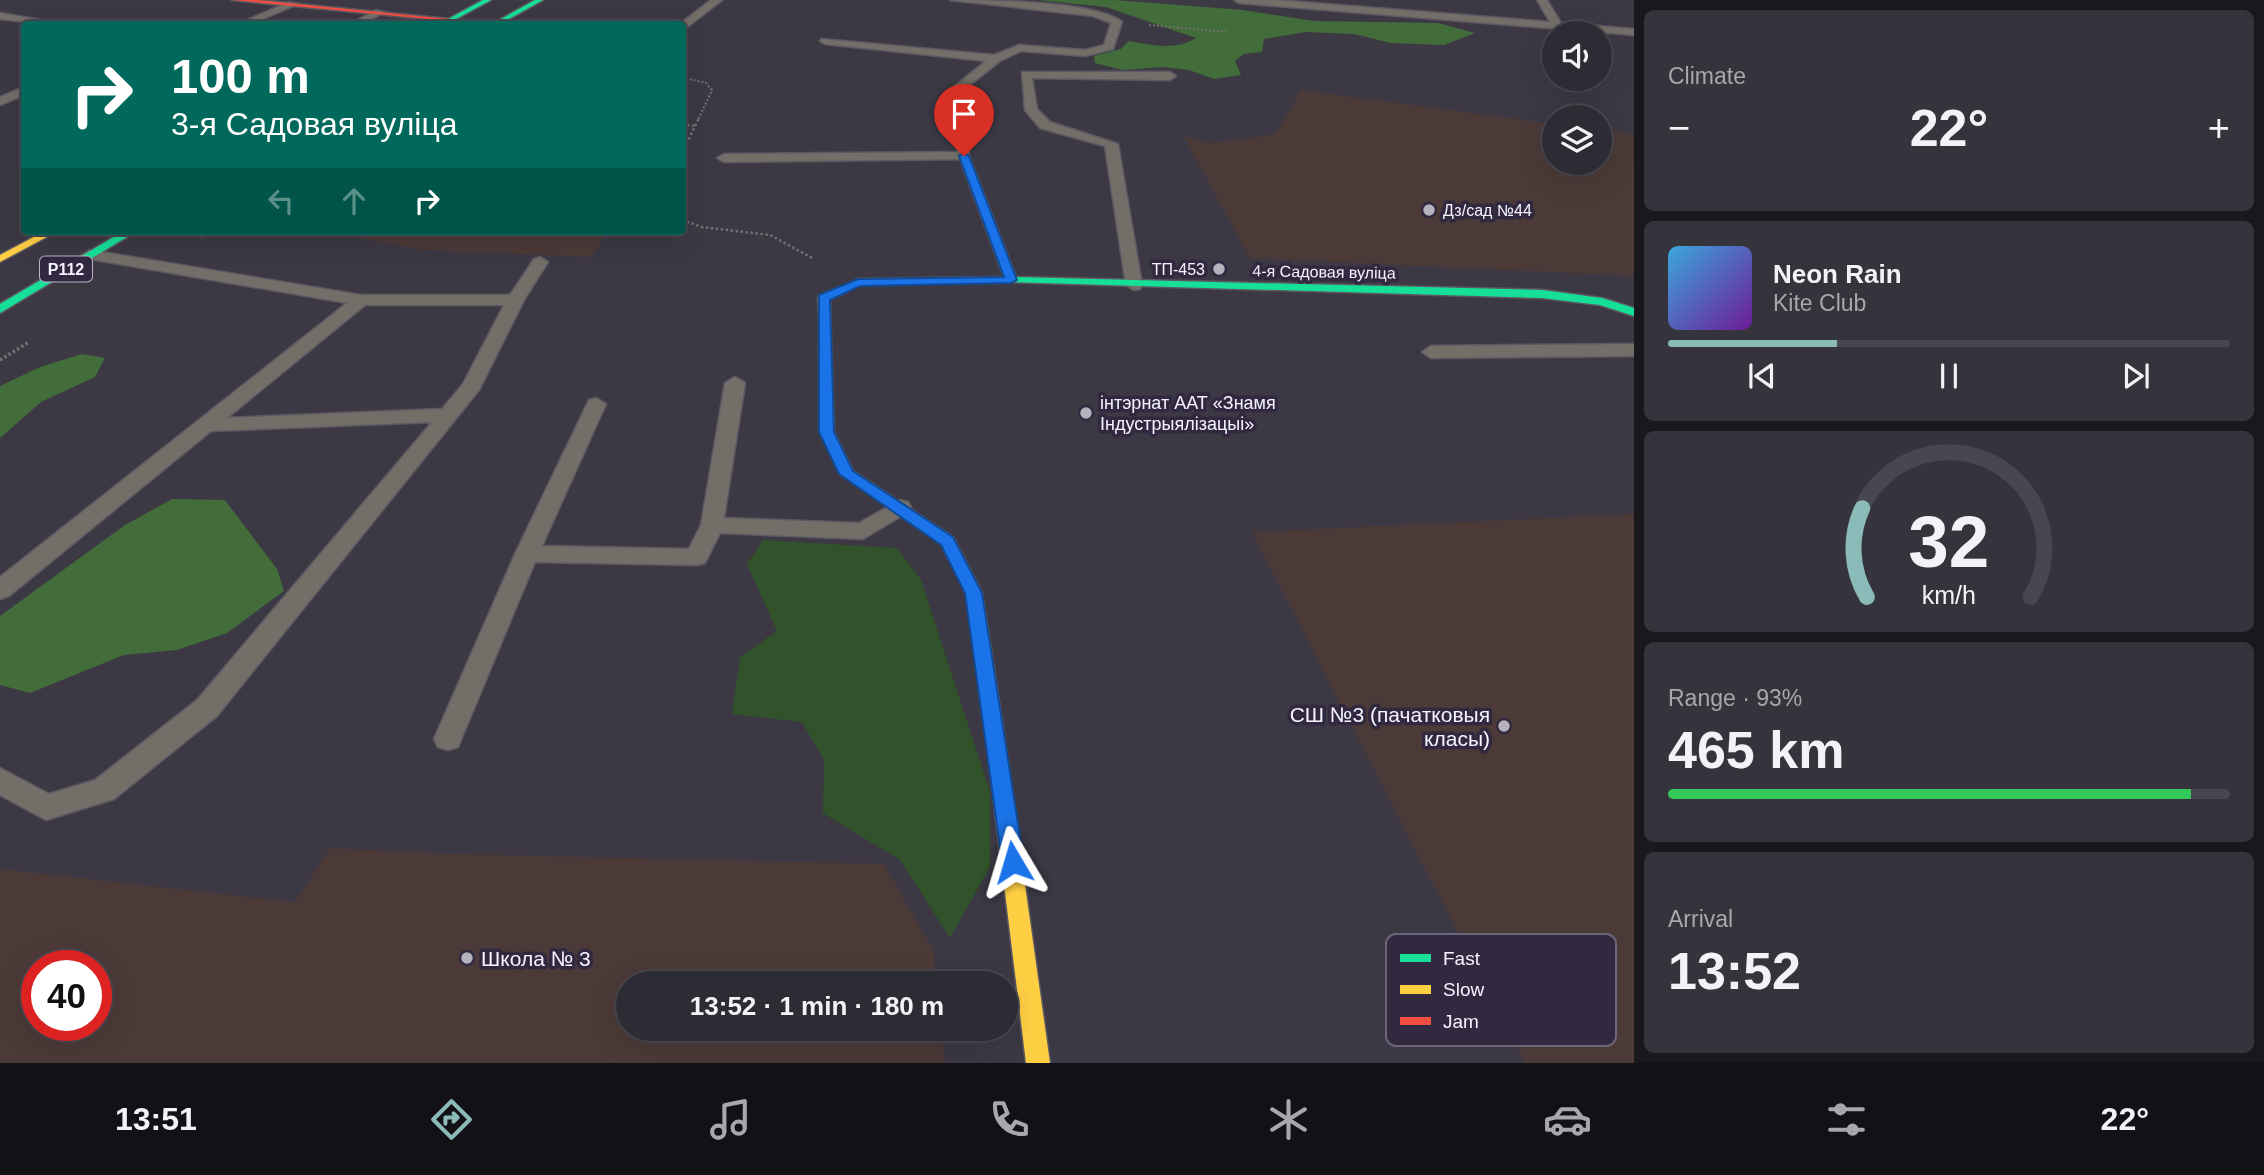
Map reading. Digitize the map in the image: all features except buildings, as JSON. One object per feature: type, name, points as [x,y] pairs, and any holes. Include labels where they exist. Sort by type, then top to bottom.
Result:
[{"type":"street","points":[[235,0],[303,3],[440,21]]},
{"type":"street","points":[[449,21],[488,0]]},
{"type":"street","points":[[502,21],[540,0]]},
{"type":"street","points":[[964,156],[1011,280]]},
{"type":"street","name":"Р112","points":[[0,259],[45,235]]},
{"type":"street","name":"Р112","points":[[0,309],[125,235]]},
{"type":"street","name":"4-я Садовая вуліца","points":[[858,282],[1011,280],[1542,294],[1602,302],[1634,312]]},
{"type":"street","points":[[858,282],[824,298],[827,432],[847,474],[947,541],[974,593],[1007,811],[1038,1063]]},
{"type":"lane","points":[[686,25],[717,0]]},
{"type":"lane","points":[[724,158],[964,156],[961,86],[996,59],[1019,48],[1085,53],[1109,47],[1116,22],[1095,13],[955,0]]},
{"type":"lane","points":[[1239,0],[1542,25]]},
{"type":"lane","points":[[1542,0],[1555,21]]},
{"type":"lane","points":[[252,21],[303,3]]},
{"type":"lane","points":[[361,21],[380,12]]},
{"type":"lane","points":[[0,16],[36,20]]},
{"type":"lane","points":[[1612,31],[1634,33]]},
{"type":"lane","points":[[825,41],[996,59]]},
{"type":"lane","points":[[1134,285],[1111,144],[1045,125],[1031,110],[1026,74],[1170,76]]},
{"type":"lane","points":[[0,102],[21,92]]},
{"type":"lane","points":[[90,255],[361,300],[515,300]]},
{"type":"lane","points":[[0,780],[46,807],[104,790],[206,708],[472,386],[515,300],[540,262]]},
{"type":"lane","points":[[0,590],[361,300]]},
{"type":"lane","points":[[1431,352],[1634,350]]},
{"type":"lane","points":[[527,554],[697,557],[712,525],[735,383]]},
{"type":"lane","points":[[448,739],[527,554],[596,404]]},
{"type":"lane","points":[[205,425],[449,415]]},
{"type":"lane","points":[[712,525],[863,531],[900,507]]},
{"type":"path","points":[[1116,22],[1233,33]]},
{"type":"path","points":[[1154,33],[1158,25]]},
{"type":"path","points":[[686,78],[706,83],[712,90],[686,145]]},
{"type":"path","points":[[686,125],[695,126]]},
{"type":"path","points":[[686,221],[702,227],[770,235],[858,282]]},
{"type":"shaded area","name":"Дз/сад №44","points":[[1301,90],[1542,122],[1542,175],[1612,175],[1612,131],[1634,134],[1634,276],[1250,258],[1184,137],[1212,143],[1276,134]]},
{"type":"shaded area","points":[[341,235],[605,235],[591,257],[425,250]]},
{"type":"shaded area","points":[[1634,514],[1634,1063],[1525,1063],[1516,1046],[1616,1046],[1616,934],[1459,934],[1252,532]]},
{"type":"shaded area","name":"Школа № 3","points":[[330,848],[453,854],[884,864],[933,950],[936,971],[616,971],[616,1041],[943,1041],[945,1063],[0,1063],[0,869],[295,902]]},
{"type":"green space","points":[[1038,0],[1114,0],[1243,10],[1314,21],[1438,23],[1475,33],[1444,45],[1391,43],[1354,34],[1306,32],[1264,39],[1262,52],[1244,54],[1235,61],[1241,75],[1214,79],[1189,70],[1163,67],[1122,70],[1095,63],[1094,56],[1121,49],[1129,41],[1172,46],[1196,38],[1106,7]]},
{"type":"green space","points":[[82,354],[105,358],[95,377],[41,402],[0,438],[0,386],[40,367]]},
{"type":"green space","points":[[172,499],[225,500],[277,569],[284,591],[227,633],[177,650],[124,655],[30,693],[0,685],[0,616],[125,525]]},
{"type":"green space","points":[[763,540],[897,548],[921,580],[990,792],[990,867],[950,938],[900,860],[823,813],[824,760],[802,722],[732,714],[740,657],[777,631],[747,564]]},
{"type":"traffic: fast","points":[[449,21],[488,0]]},
{"type":"traffic: fast","points":[[502,21],[540,0]]},
{"type":"traffic: fast","points":[[0,309],[125,235]]},
{"type":"traffic: fast","points":[[1011,280],[1542,294],[1602,302],[1634,312]]},
{"type":"traffic: fast","points":[[825,344],[827,432],[847,474],[947,541],[974,593],[993,721]]},
{"type":"traffic: slow","points":[[0,259],[45,235]]},
{"type":"traffic: slow","points":[[993,721],[1038,1063]]},
{"type":"traffic: jam","points":[[235,0],[464,21]]},
{"type":"traffic: jam","points":[[825,344],[824,298],[858,282],[1011,280],[964,156]]},
{"type":"place","name":"Дз/сад №44","points":[[1429,210]]},
{"type":"place","name":"ТП-453","points":[[1219,269]]},
{"type":"place","name":"інтэрнат ААТ «Знамя Індустрыялізацыі»","points":[[1086,413]]},
{"type":"place","name":"СШ №3 (пачатковыя класы)","points":[[1504,726]]},
{"type":"place","name":"Школа № 3","points":[[467,958]]},
{"type":"route","points":[[964,156],[1011,280],[858,282],[824,298],[827,432],[847,474],[947,541],[974,593],[1013,862]]}]
